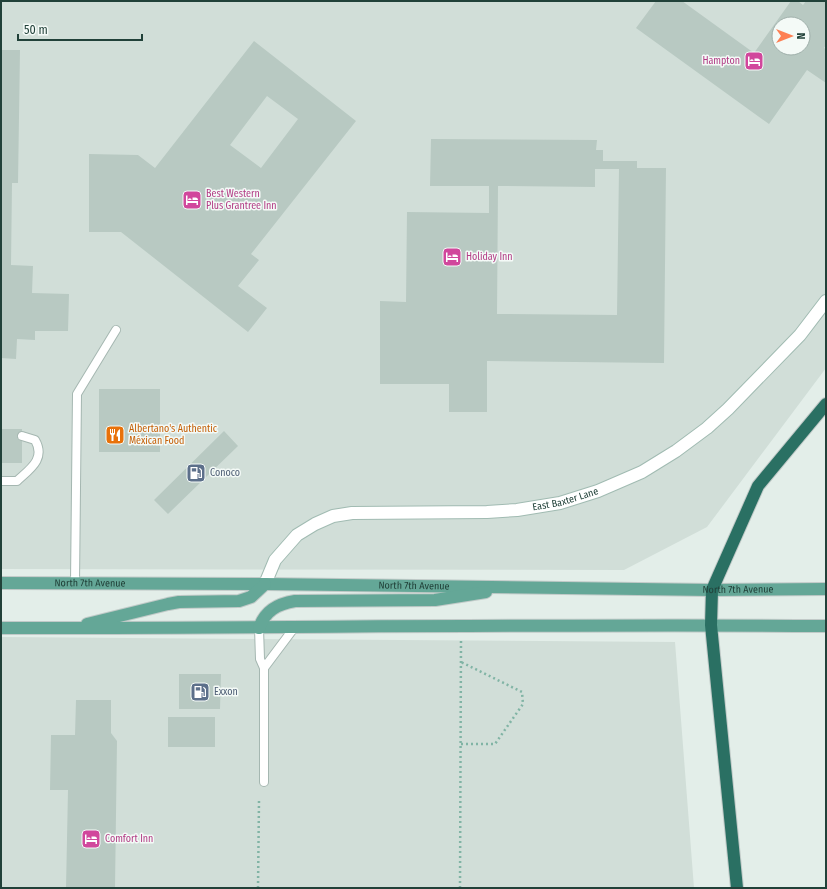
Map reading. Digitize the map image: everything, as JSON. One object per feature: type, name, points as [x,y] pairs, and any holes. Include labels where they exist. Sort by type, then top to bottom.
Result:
[{"type":"highway","points":[[737,888],[711,625],[712,590],[758,486],[826,404]]},
{"type":"main road","name":"East Baxter Lane","points":[[265,584],[275,560],[297,534],[333,516],[352,513],[517,510],[566,502],[598,492],[642,472],[676,451],[707,428],[728,409],[800,335],[826,301]]},
{"type":"main road","name":"North 7th Avenue","points":[[1,583],[265,584],[712,590],[826,589]]},
{"type":"main road","points":[[68,628],[168,604],[239,602],[257,593],[265,584]]},
{"type":"main road","points":[[259,628],[263,619],[269,612],[274,608],[288,602],[434,600],[453,598],[510,587]]},
{"type":"main road","points":[[1,628],[294,628],[711,625],[826,626]]},
{"type":"lane","points":[[75,583],[77,394],[116,330]]},
{"type":"lane","points":[[1,481],[17,481],[37,461],[39,448],[35,440],[22,436]]},
{"type":"lane","points":[[259,628],[260,659],[264,668],[264,782]]},
{"type":"lane","points":[[264,668],[294,628]]},
{"type":"path","points":[[460,888],[461,627]]},
{"type":"path","points":[[461,662],[522,692],[523,704],[495,744],[461,744]]},
{"type":"path","points":[[258,800],[258,888]]},
{"type":"shaded area","points":[[1,1],[826,1],[826,368],[707,527],[624,570],[1,569]]},
{"type":"shaded area","points":[[1,637],[675,642],[694,888],[1,888]]},
{"type":"building","name":"Hampton","points":[[656,1],[682,1],[754,53],[771,29],[771,56],[811,56],[811,16],[780,16],[791,1],[798,1],[803,5],[806,1],[826,1],[826,45],[824,48],[826,49],[826,83],[807,70],[769,124],[636,28]]},
{"type":"building","name":"Best Western Plus Grantree Inn","points":[[254,41],[356,121],[251,254],[259,260],[238,286],[267,308],[248,332],[121,232],[89,232],[89,154],[138,155],[155,168]],"holes":[[[267,96],[298,119],[261,168],[230,145]]]},
{"type":"building","points":[[1,50],[20,50],[18,183],[12,183],[11,265],[33,266],[32,293],[69,294],[68,331],[35,331],[35,340],[17,339],[16,359],[1,358]]},
{"type":"building","name":"Holiday Inn","points":[[431,139],[597,140],[596,150],[603,150],[603,161],[637,161],[637,168],[666,168],[664,363],[487,361],[487,412],[449,412],[449,384],[380,384],[380,301],[406,302],[407,212],[489,213],[489,186],[430,186]],"holes":[[[595,169],[619,169],[617,315],[497,314],[498,186],[595,187]]]},
{"type":"building","points":[[99,389],[160,389],[160,452],[99,452]]},
{"type":"building","points":[[1,429],[22,429],[22,463],[1,463]]},
{"type":"building","points":[[224,431],[238,446],[168,514],[154,500]]},
{"type":"building","name":"Exxon","points":[[179,674],[221,674],[220,709],[179,709]]},
{"type":"building","name":"Comfort Inn","points":[[76,700],[111,700],[111,733],[117,741],[115,888],[66,888],[68,790],[50,790],[51,735],[75,735]]},
{"type":"building","points":[[168,717],[215,717],[215,747],[168,747]]},
{"type":"place","name":"Hampton","points":[[754,61]]},
{"type":"place","name":"Best Western Plus Grantree Inn","points":[[192,200]]},
{"type":"place","name":"Holiday Inn","points":[[452,257]]},
{"type":"place","name":"Albertano's Authentic Méxican Food","points":[[115,435]]},
{"type":"place","name":"Conoco","points":[[196,473]]},
{"type":"place","name":"Exxon","points":[[200,692]]},
{"type":"place","name":"Comfort Inn","points":[[91,839]]}]
